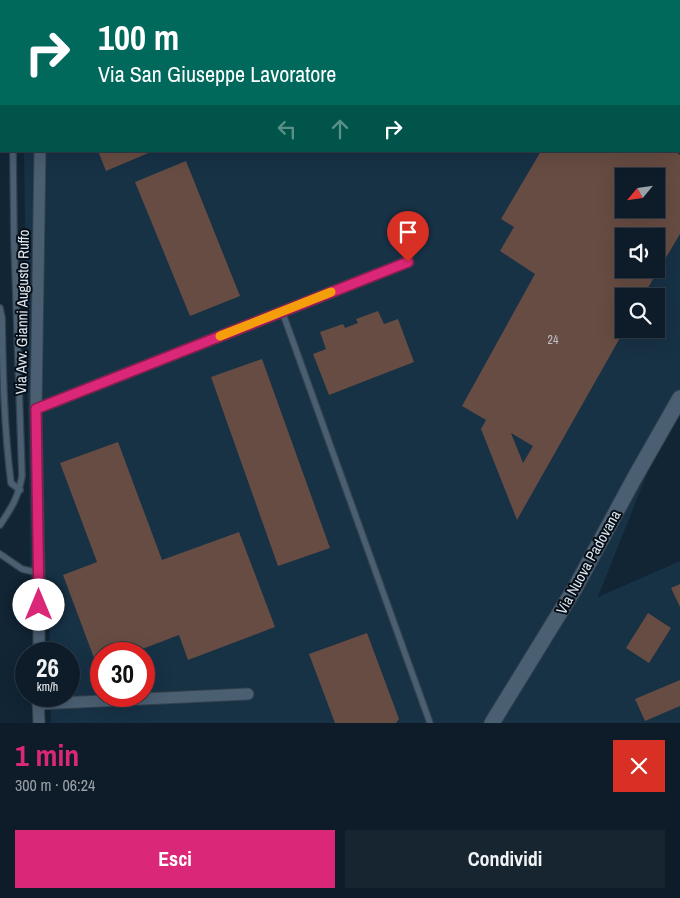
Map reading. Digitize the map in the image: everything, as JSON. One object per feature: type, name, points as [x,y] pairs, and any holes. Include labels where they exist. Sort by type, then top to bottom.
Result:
[{"type":"main road","name":"Via Nuova Padovana","points":[[492,723],[576,588],[635,477],[680,398]]},
{"type":"street","name":"Via Avv. Gianni Augusto Ruffo","points":[[39,642],[36,409],[40,152]]},
{"type":"street","points":[[36,409],[408,262]]},
{"type":"street","points":[[80,699],[248,694]]},
{"type":"street","points":[[38,707],[39,723]]},
{"type":"lane","points":[[0,525],[15,503],[20,490],[22,476],[13,152]]},
{"type":"lane","points":[[0,308],[2,318],[4,416],[11,484],[20,490]]},
{"type":"lane","points":[[282,311],[430,723]]},
{"type":"lane","points":[[22,476],[38,475]]},
{"type":"lane","points":[[0,554],[22,569],[39,573]]},
{"type":"shaded area","points":[[24,152],[680,152],[680,398],[670,416],[598,597],[680,561],[680,723],[51,723],[50,707],[80,707],[80,642],[50,642],[49,608],[31,614]]},
{"type":"building","points":[[98,152],[151,152],[106,171]]},
{"type":"building","points":[[540,152],[676,152],[680,155],[680,234],[665,259],[665,228],[615,228],[615,278],[654,278],[648,288],[615,288],[615,338],[620,338],[517,520],[481,429],[486,420],[462,406],[535,274],[500,251],[514,227],[501,219]],"holes":[[[511,433],[533,446],[523,463]]]},
{"type":"building","points":[[186,161],[240,296],[190,316],[135,182]]},
{"type":"building","points":[[378,311],[384,324],[398,319],[414,362],[329,395],[313,354],[326,349],[320,332],[343,324],[345,328],[358,323],[356,319]]},
{"type":"building","points":[[262,359],[330,548],[278,566],[211,377]]},
{"type":"building","points":[[118,442],[162,560],[239,532],[275,627],[188,660],[179,635],[155,644],[155,642],[90,642],[90,647],[63,575],[97,562],[60,463]]},
{"type":"building","points":[[680,584],[680,607],[671,588]]},
{"type":"building","points":[[648,613],[671,628],[649,663],[626,648]]},
{"type":"building","points":[[367,633],[399,719],[396,723],[335,723],[309,654]]},
{"type":"building","points":[[680,680],[680,706],[645,721],[635,699]]},
{"type":"slow traffic","points":[[220,336],[331,292]]},
{"type":"route","points":[[39,605],[36,409],[408,262]]}]
